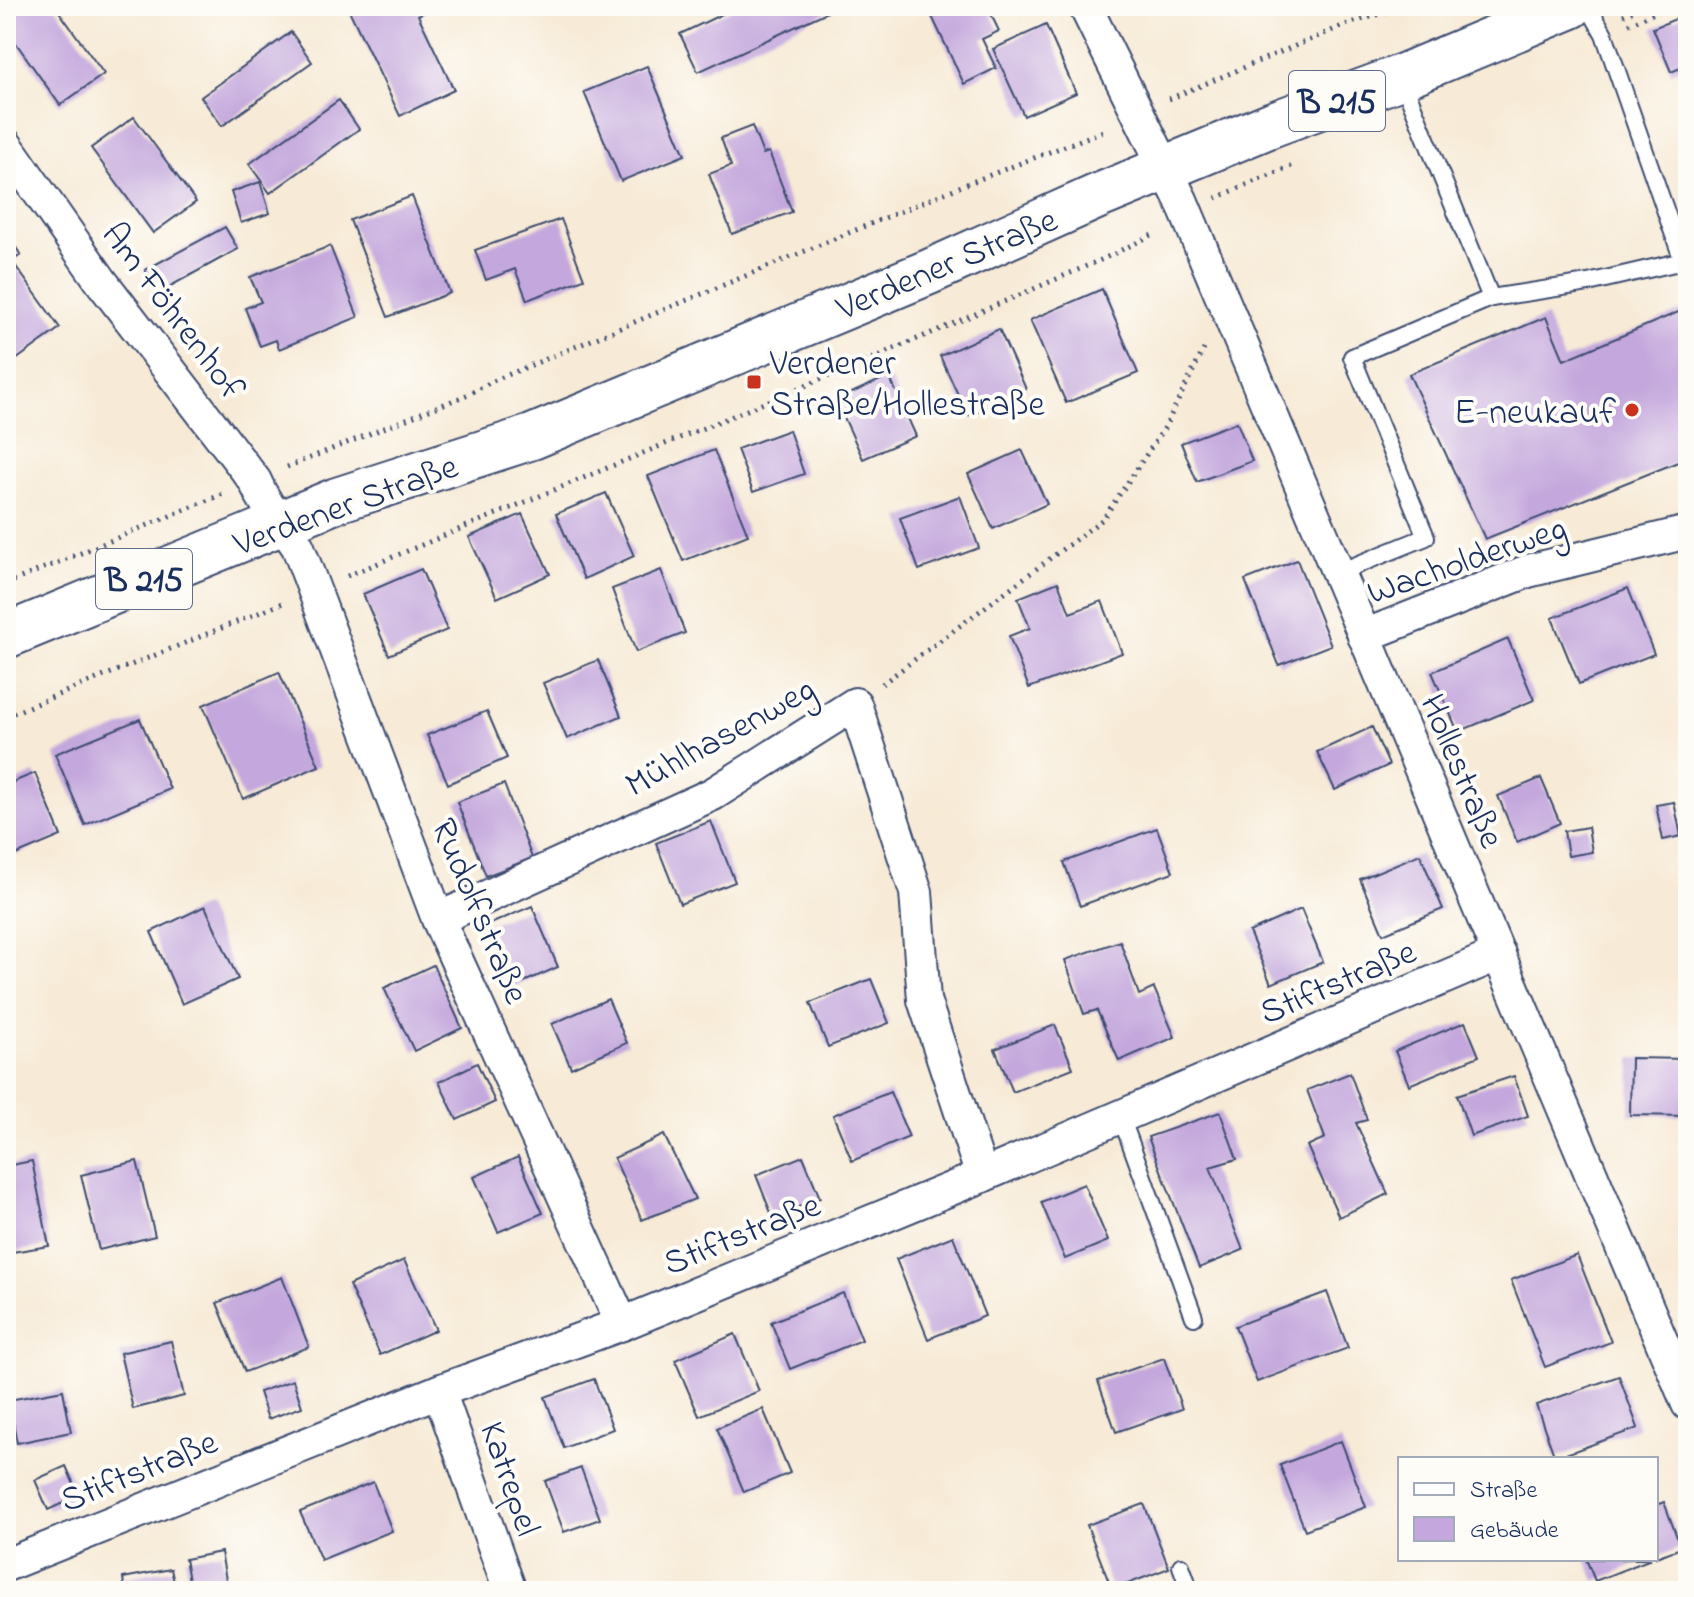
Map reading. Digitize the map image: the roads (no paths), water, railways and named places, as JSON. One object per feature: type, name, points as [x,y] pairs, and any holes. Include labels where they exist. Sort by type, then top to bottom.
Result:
[{"type":"main road","name":"Verdener Straße","points":[[6,636],[337,500],[532,437],[929,272],[1166,168],[1401,77],[1571,6]]},
{"type":"street","name":"Hollestraße","points":[[1085,6],[1166,168],[1226,305],[1688,1404]]},
{"type":"street","name":"Am Föhrenhof","points":[[6,145],[101,281],[255,481],[270,511],[282,522]]},
{"type":"street","name":"Rudolfstraße","points":[[282,522],[298,547],[315,589],[438,919],[622,1324]]},
{"type":"street","name":"Wacholderweg","points":[[1364,636],[1528,571],[1688,532]]},
{"type":"street","name":"Mühlhasenweg","points":[[438,919],[713,794],[855,704],[916,892],[924,1000],[982,1176]]},
{"type":"street","name":"Stiftstraße","points":[[6,1565],[439,1391],[622,1324],[982,1176],[1499,954]]},
{"type":"street","name":"Katrepel","points":[[439,1391],[510,1591]]},
{"type":"lane","points":[[1337,573],[1426,537],[1352,357],[1491,298],[1588,283],[1683,261],[1604,34],[1588,6]]},
{"type":"lane","points":[[1401,77],[1491,298]]},
{"type":"lane","points":[[1121,1117],[1194,1317]]},
{"type":"lane","points":[[1181,1566],[1190,1591]]},
{"type":"place","name":"Verdener Straße/Hollestraße","points":[[754,382]]},
{"type":"place","name":"E-neukauf","points":[[1632,410]]}]
